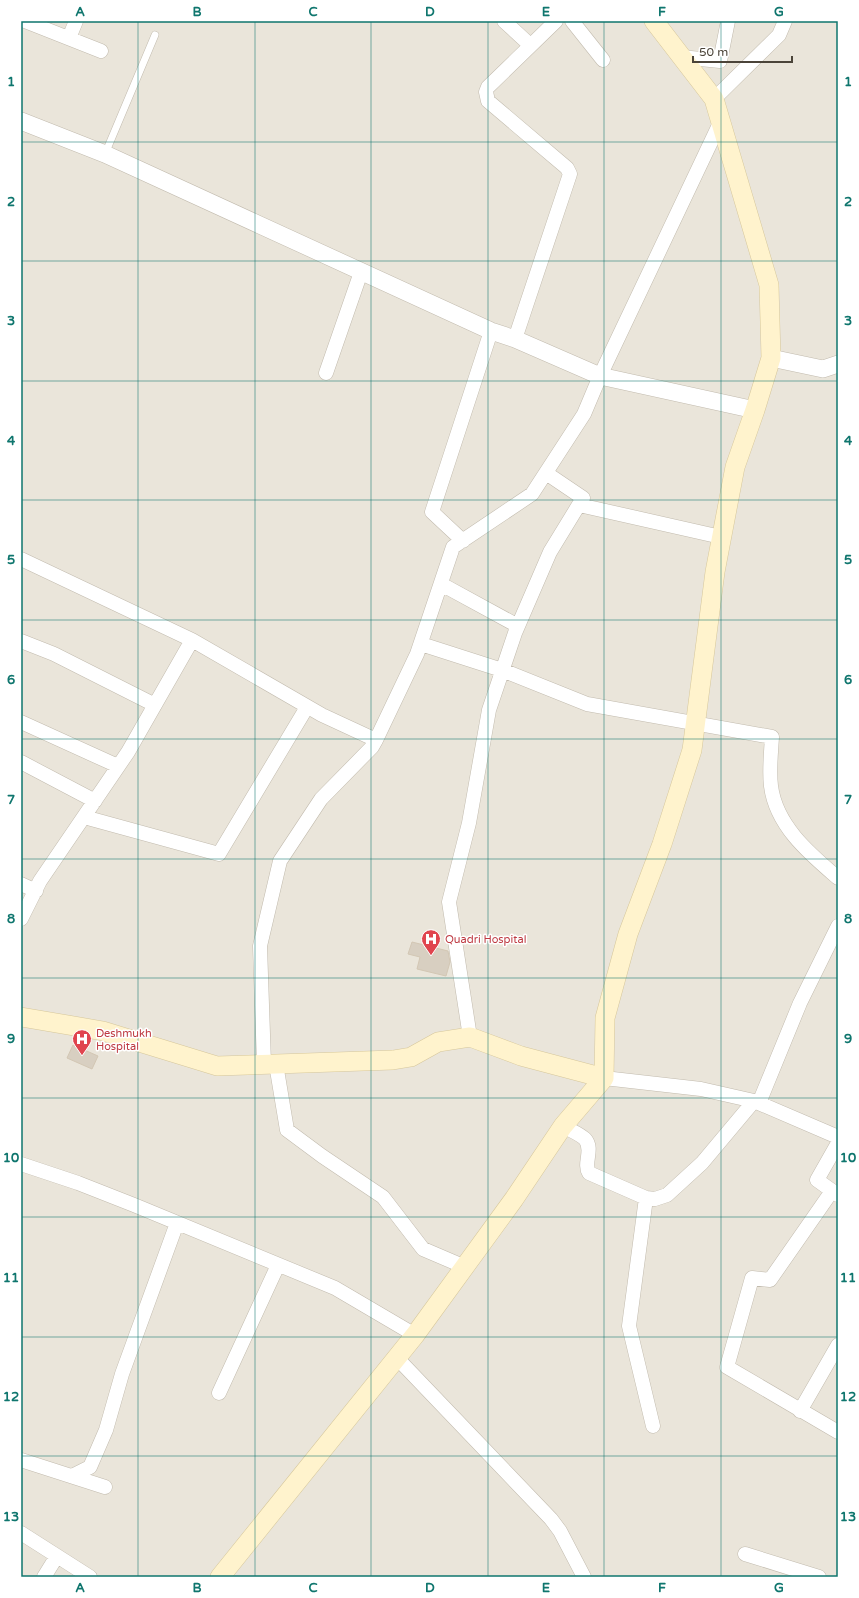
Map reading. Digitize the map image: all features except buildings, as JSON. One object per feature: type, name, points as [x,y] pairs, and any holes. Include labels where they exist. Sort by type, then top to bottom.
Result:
[{"type":"main road","points":[[220,1577],[415,1335],[465,1267],[563,1126],[604,1078],[606,1018],[628,934],[662,844],[692,750],[715,572],[735,467],[771,358],[769,285],[714,99],[654,21]]},
{"type":"main road","points":[[21,1017],[103,1031],[217,1066],[392,1060],[411,1057],[438,1042],[470,1038],[520,1056],[604,1078]]},
{"type":"street","points":[[25,21],[101,50]]},
{"type":"street","points":[[69,38],[76,21]]},
{"type":"street","points":[[504,21],[530,45]]},
{"type":"street","points":[[515,339],[570,174],[567,168],[486,97],[488,87],[556,21]]},
{"type":"street","points":[[572,21],[603,60]]},
{"type":"street","points":[[682,57],[720,61],[728,21]]},
{"type":"street","points":[[714,99],[779,35],[785,21]]},
{"type":"street","points":[[21,121],[105,154],[491,331],[515,339],[600,376],[755,410]]},
{"type":"street","points":[[465,1267],[423,1249],[382,1196],[322,1156],[287,1130],[270,1064],[260,946],[280,861],[321,799],[372,747],[376,740],[421,644],[453,547],[532,494],[584,414],[600,376],[720,123]]},
{"type":"street","points":[[326,373],[361,272]]},
{"type":"street","points":[[463,541],[432,512],[491,331]]},
{"type":"street","points":[[771,358],[823,369],[838,364]]},
{"type":"street","points":[[470,1038],[449,902],[468,823],[489,710],[518,626],[550,552],[583,498],[546,473]]},
{"type":"street","points":[[579,505],[721,537]]},
{"type":"street","points":[[21,559],[192,640],[329,719],[376,740]]},
{"type":"street","points":[[441,584],[518,626]]},
{"type":"street","points":[[21,919],[36,890],[118,766],[192,640]]},
{"type":"street","points":[[21,641],[54,654],[155,705]]},
{"type":"street","points":[[421,644],[502,670],[587,704],[695,725],[772,737],[771,787],[780,818],[810,855],[838,878]]},
{"type":"street","points":[[84,817],[219,854],[307,707]]},
{"type":"street","points":[[21,722],[118,766]]},
{"type":"street","points":[[21,762],[95,801]]},
{"type":"street","points":[[21,884],[36,890]]},
{"type":"street","points":[[563,1126],[585,1139],[588,1143],[589,1149],[586,1168],[589,1173],[646,1198],[655,1199],[667,1195],[702,1163],[757,1102],[800,1003],[838,926]]},
{"type":"street","points":[[604,1078],[701,1089],[757,1102],[838,1137]]},
{"type":"street","points":[[838,1144],[817,1180],[835,1193],[770,1280],[752,1278],[727,1367],[838,1432]]},
{"type":"street","points":[[21,1164],[78,1182],[335,1288],[415,1335]]},
{"type":"street","points":[[646,1198],[629,1326],[653,1426]]},
{"type":"street","points":[[72,1476],[90,1467],[106,1430],[122,1374],[177,1223]]},
{"type":"street","points":[[219,1393],[278,1265]]},
{"type":"street","points":[[800,1411],[838,1344]]},
{"type":"street","points":[[397,1358],[557,1525],[584,1577]]},
{"type":"street","points":[[21,1460],[105,1486]]},
{"type":"street","points":[[21,1533],[90,1577]]},
{"type":"street","points":[[745,1554],[819,1577]]},
{"type":"street","points":[[44,1577],[57,1556]]},
{"type":"lane","points":[[105,154],[155,35]]},
{"type":"shaded area","points":[[21,21],[838,21],[838,1577],[21,1577]]},
{"type":"place","name":"Quadri Hospital","points":[[431,956]]},
{"type":"place","name":"Deshmukh Hospital","points":[[82,1056]]}]
